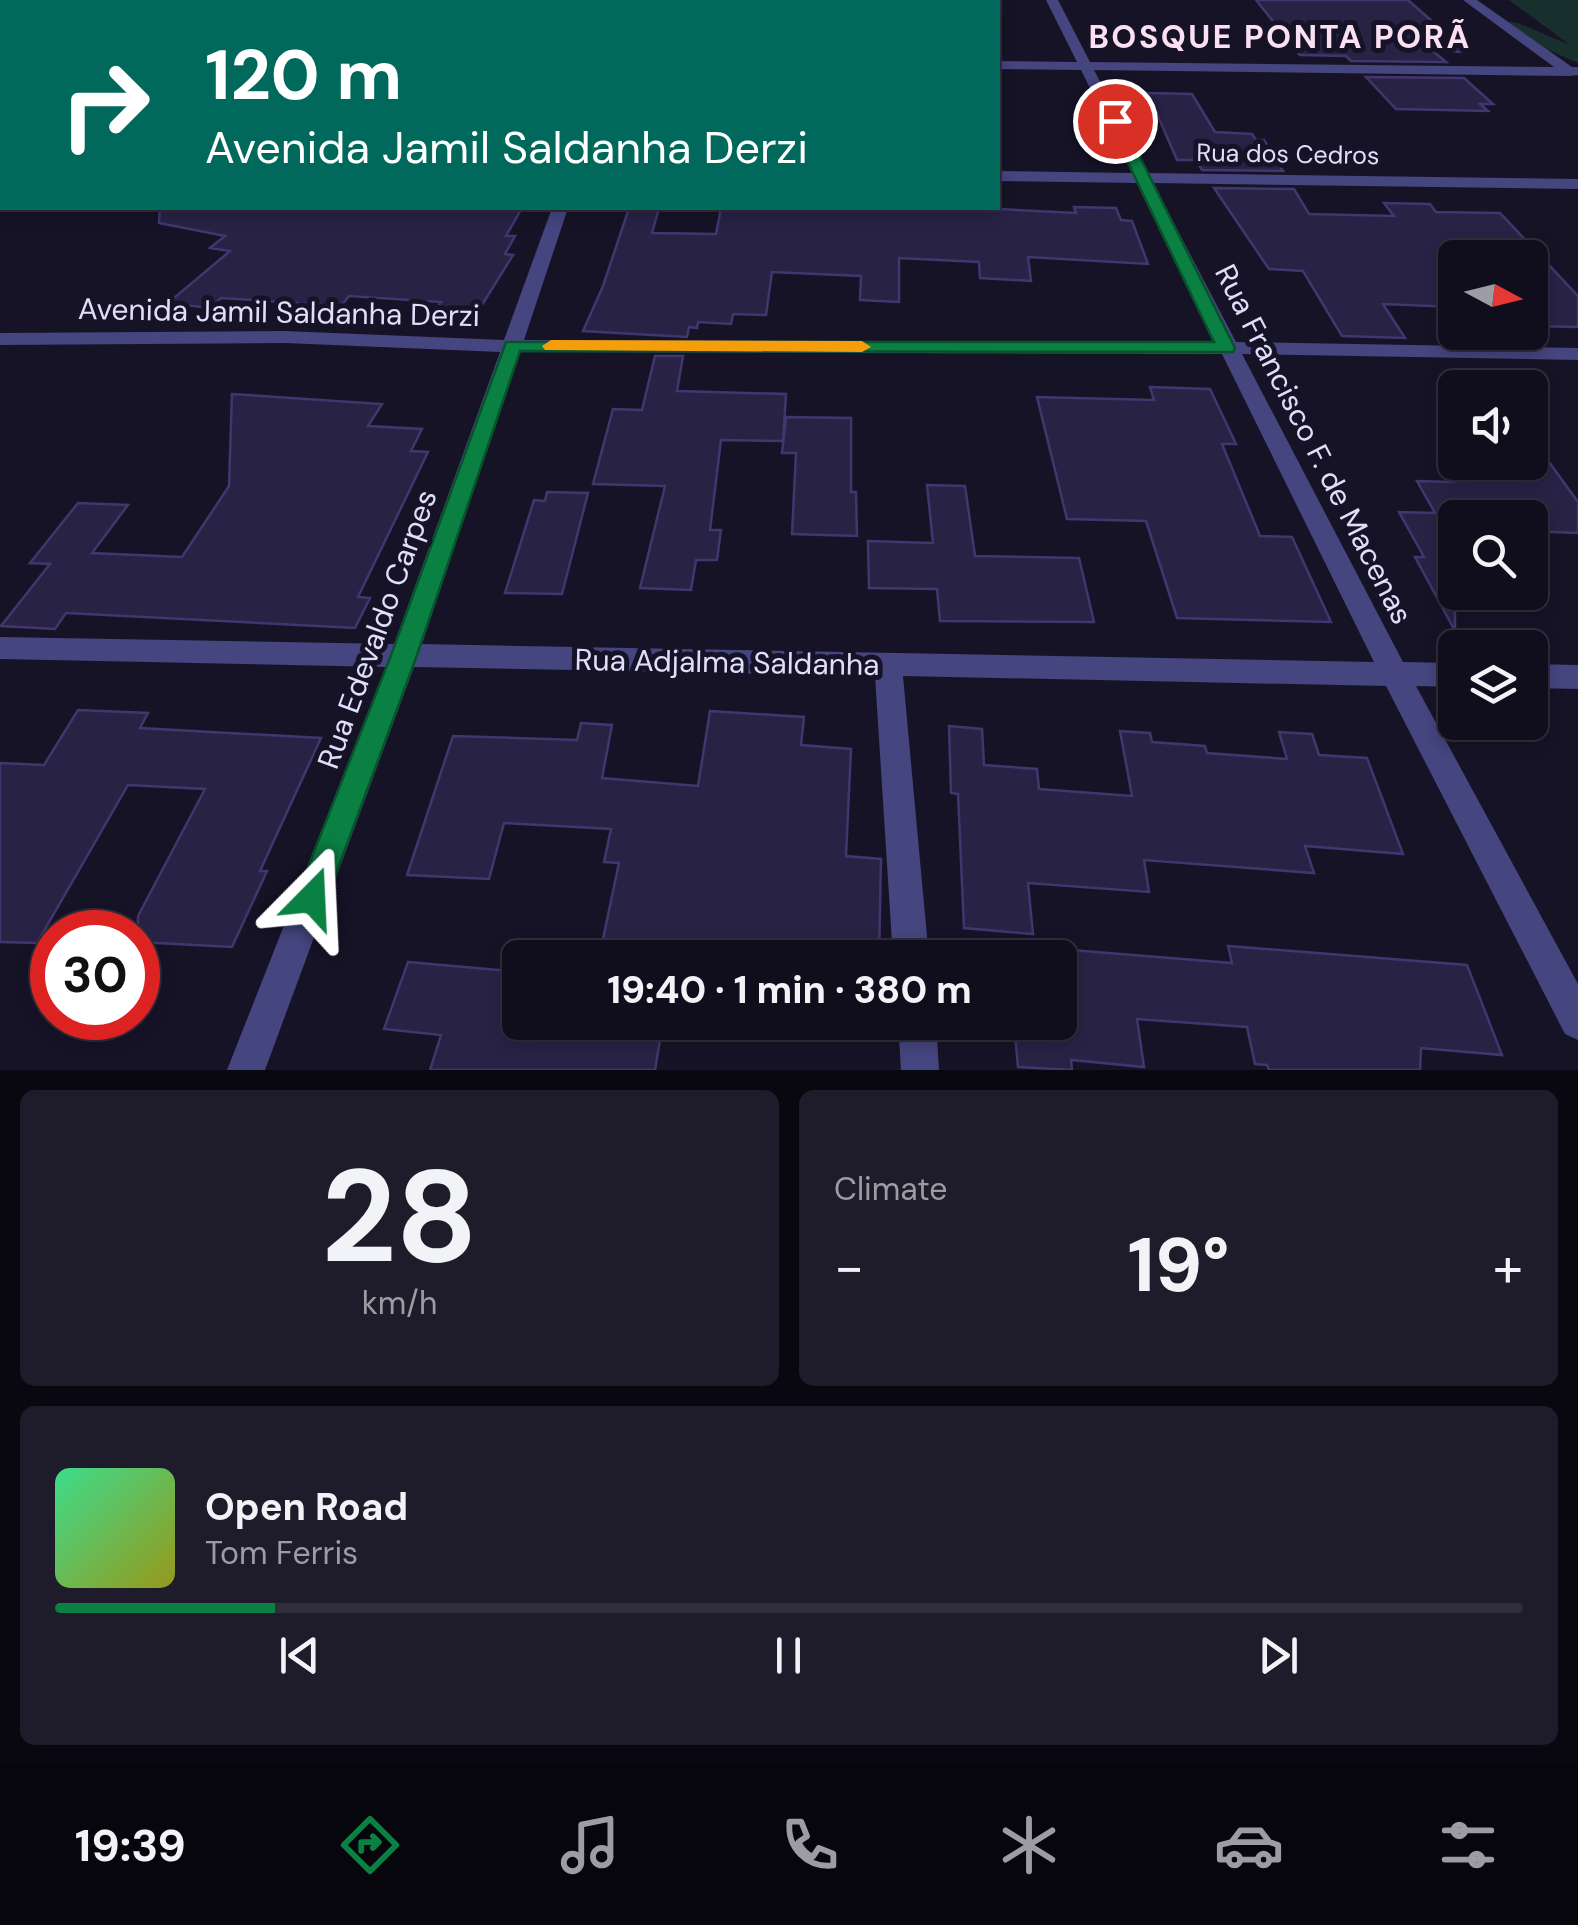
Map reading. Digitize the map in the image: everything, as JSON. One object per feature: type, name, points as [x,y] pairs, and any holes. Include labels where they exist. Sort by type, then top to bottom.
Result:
[{"type":"street","name":"Rua Francisco F. de Macenas","points":[[1052,0],[1144,176],[1226,348],[1578,1022]]},
{"type":"street","points":[[1468,0],[1575,73]]},
{"type":"street","points":[[1000,66],[1575,73]]},
{"type":"street","name":"Rua dos Cedros","points":[[1000,176],[1578,184]]},
{"type":"street","name":"Rua Edevaldo Carpes","points":[[246,1070],[403,658],[559,210]]},
{"type":"street","name":"Avenida Jamil Saldanha Derzi","points":[[0,339],[285,336],[513,346],[1226,348],[1578,354]]},
{"type":"street","name":"Rua Adjalma Saldanha","points":[[0,648],[1438,674]]},
{"type":"street","points":[[888,664],[910,940]]},
{"type":"street","points":[[1548,676],[1578,677]]},
{"type":"street","points":[[918,1040],[920,1070]]},
{"type":"green space","points":[[1509,0],[1578,0],[1578,63],[1539,46],[1501,21],[1518,23],[1570,45]]},
{"type":"building","points":[[1256,0],[1408,0],[1467,52],[1433,51],[1446,62],[1351,61],[1346,56],[1300,55]]},
{"type":"building","points":[[1366,77],[1464,78],[1493,104],[1480,104],[1488,111],[1396,109]]},
{"type":"building","points":[[1148,93],[1192,94],[1215,132],[1252,134],[1256,140],[1264,140],[1283,171],[1202,170],[1196,160],[1177,160]]},
{"type":"building","points":[[1214,188],[1294,189],[1309,214],[1394,216],[1384,203],[1430,204],[1436,212],[1500,213],[1525,240],[1438,240],[1438,306],[1383,304],[1405,338],[1342,336],[1303,271],[1269,269]]},
{"type":"building","points":[[1074,207],[1116,208],[1121,220],[1132,221],[1148,264],[1028,257],[1031,281],[980,278],[979,262],[899,258],[899,302],[860,300],[861,276],[772,272],[766,315],[733,314],[731,324],[698,322],[697,328],[689,327],[687,337],[583,331],[628,210],[658,210],[652,233],[716,234],[721,210],[1000,209],[1076,213]]},
{"type":"building","points":[[160,210],[521,210],[506,236],[515,236],[505,254],[513,255],[469,326],[427,324],[441,302],[349,296],[341,306],[221,298],[210,308],[168,303],[230,251],[210,248],[225,236],[159,223]]},
{"type":"building","points":[[1548,264],[1578,296],[1578,327],[1548,326]]},
{"type":"building","points":[[655,356],[683,356],[677,391],[786,394],[783,441],[721,440],[710,530],[721,530],[717,560],[696,560],[691,590],[640,588],[665,486],[593,484],[613,409],[642,410]]},
{"type":"building","points":[[1150,387],[1210,389],[1236,444],[1222,444],[1260,536],[1292,537],[1331,622],[1177,618],[1146,521],[1067,519],[1037,397],[1154,400]]},
{"type":"building","points":[[232,394],[382,404],[368,426],[422,429],[411,451],[428,452],[358,597],[370,598],[355,628],[66,613],[55,629],[1,626],[50,564],[30,563],[78,503],[128,505],[92,553],[182,557],[229,486]]},
{"type":"building","points":[[786,417],[851,418],[851,492],[856,492],[857,536],[792,534],[796,453],[782,453]]},
{"type":"building","points":[[1549,462],[1578,502],[1578,533],[1548,532],[1548,500],[1438,500],[1438,600],[1415,557],[1424,557],[1399,512],[1435,513],[1417,481],[1548,480]]},
{"type":"building","points":[[927,485],[965,486],[975,556],[1079,558],[1094,622],[940,621],[937,589],[869,588],[868,541],[933,543]]},
{"type":"building","points":[[547,492],[588,493],[562,594],[505,593],[534,500],[545,501]]},
{"type":"building","points":[[1444,610],[1455,610],[1454,630]]},
{"type":"building","points":[[78,710],[148,713],[140,728],[321,738],[260,871],[267,871],[232,947],[160,943],[160,910],[141,910],[205,789],[128,785],[56,910],[30,910],[30,943],[0,942],[0,763],[44,765]]},
{"type":"building","points":[[710,711],[804,717],[801,745],[851,749],[846,856],[881,859],[879,940],[603,940],[619,863],[604,862],[611,829],[504,823],[489,879],[407,875],[453,736],[577,740],[581,723],[612,725],[602,778],[698,786]]},
{"type":"building","points":[[949,726],[982,729],[984,765],[1037,769],[1039,789],[1132,796],[1120,731],[1150,733],[1152,742],[1205,746],[1207,753],[1287,759],[1279,732],[1312,734],[1319,755],[1367,758],[1403,854],[1305,846],[1314,873],[1144,860],[1149,892],[1028,883],[1033,934],[964,928],[958,794],[951,793]]},
{"type":"building","points":[[1228,946],[1467,965],[1502,1055],[1421,1048],[1420,1070],[1269,1070],[1267,1065],[1255,1064],[1247,1027],[1137,1019],[1144,1067],[1071,1060],[1072,1070],[1018,1067],[1016,1040],[1077,1040],[1077,950],[1232,963]]},
{"type":"building","points":[[408,962],[502,970],[502,1040],[660,1040],[655,1070],[430,1070],[441,1035],[384,1029]]},
{"type":"slow traffic","points":[[551,346],[862,347]]},
{"type":"district","name":"BOSQUE PONTA PORÃ","points":[[1280,37]]},
{"type":"route","points":[[312,898],[403,658],[513,346],[1226,348],[1115,121]]}]
